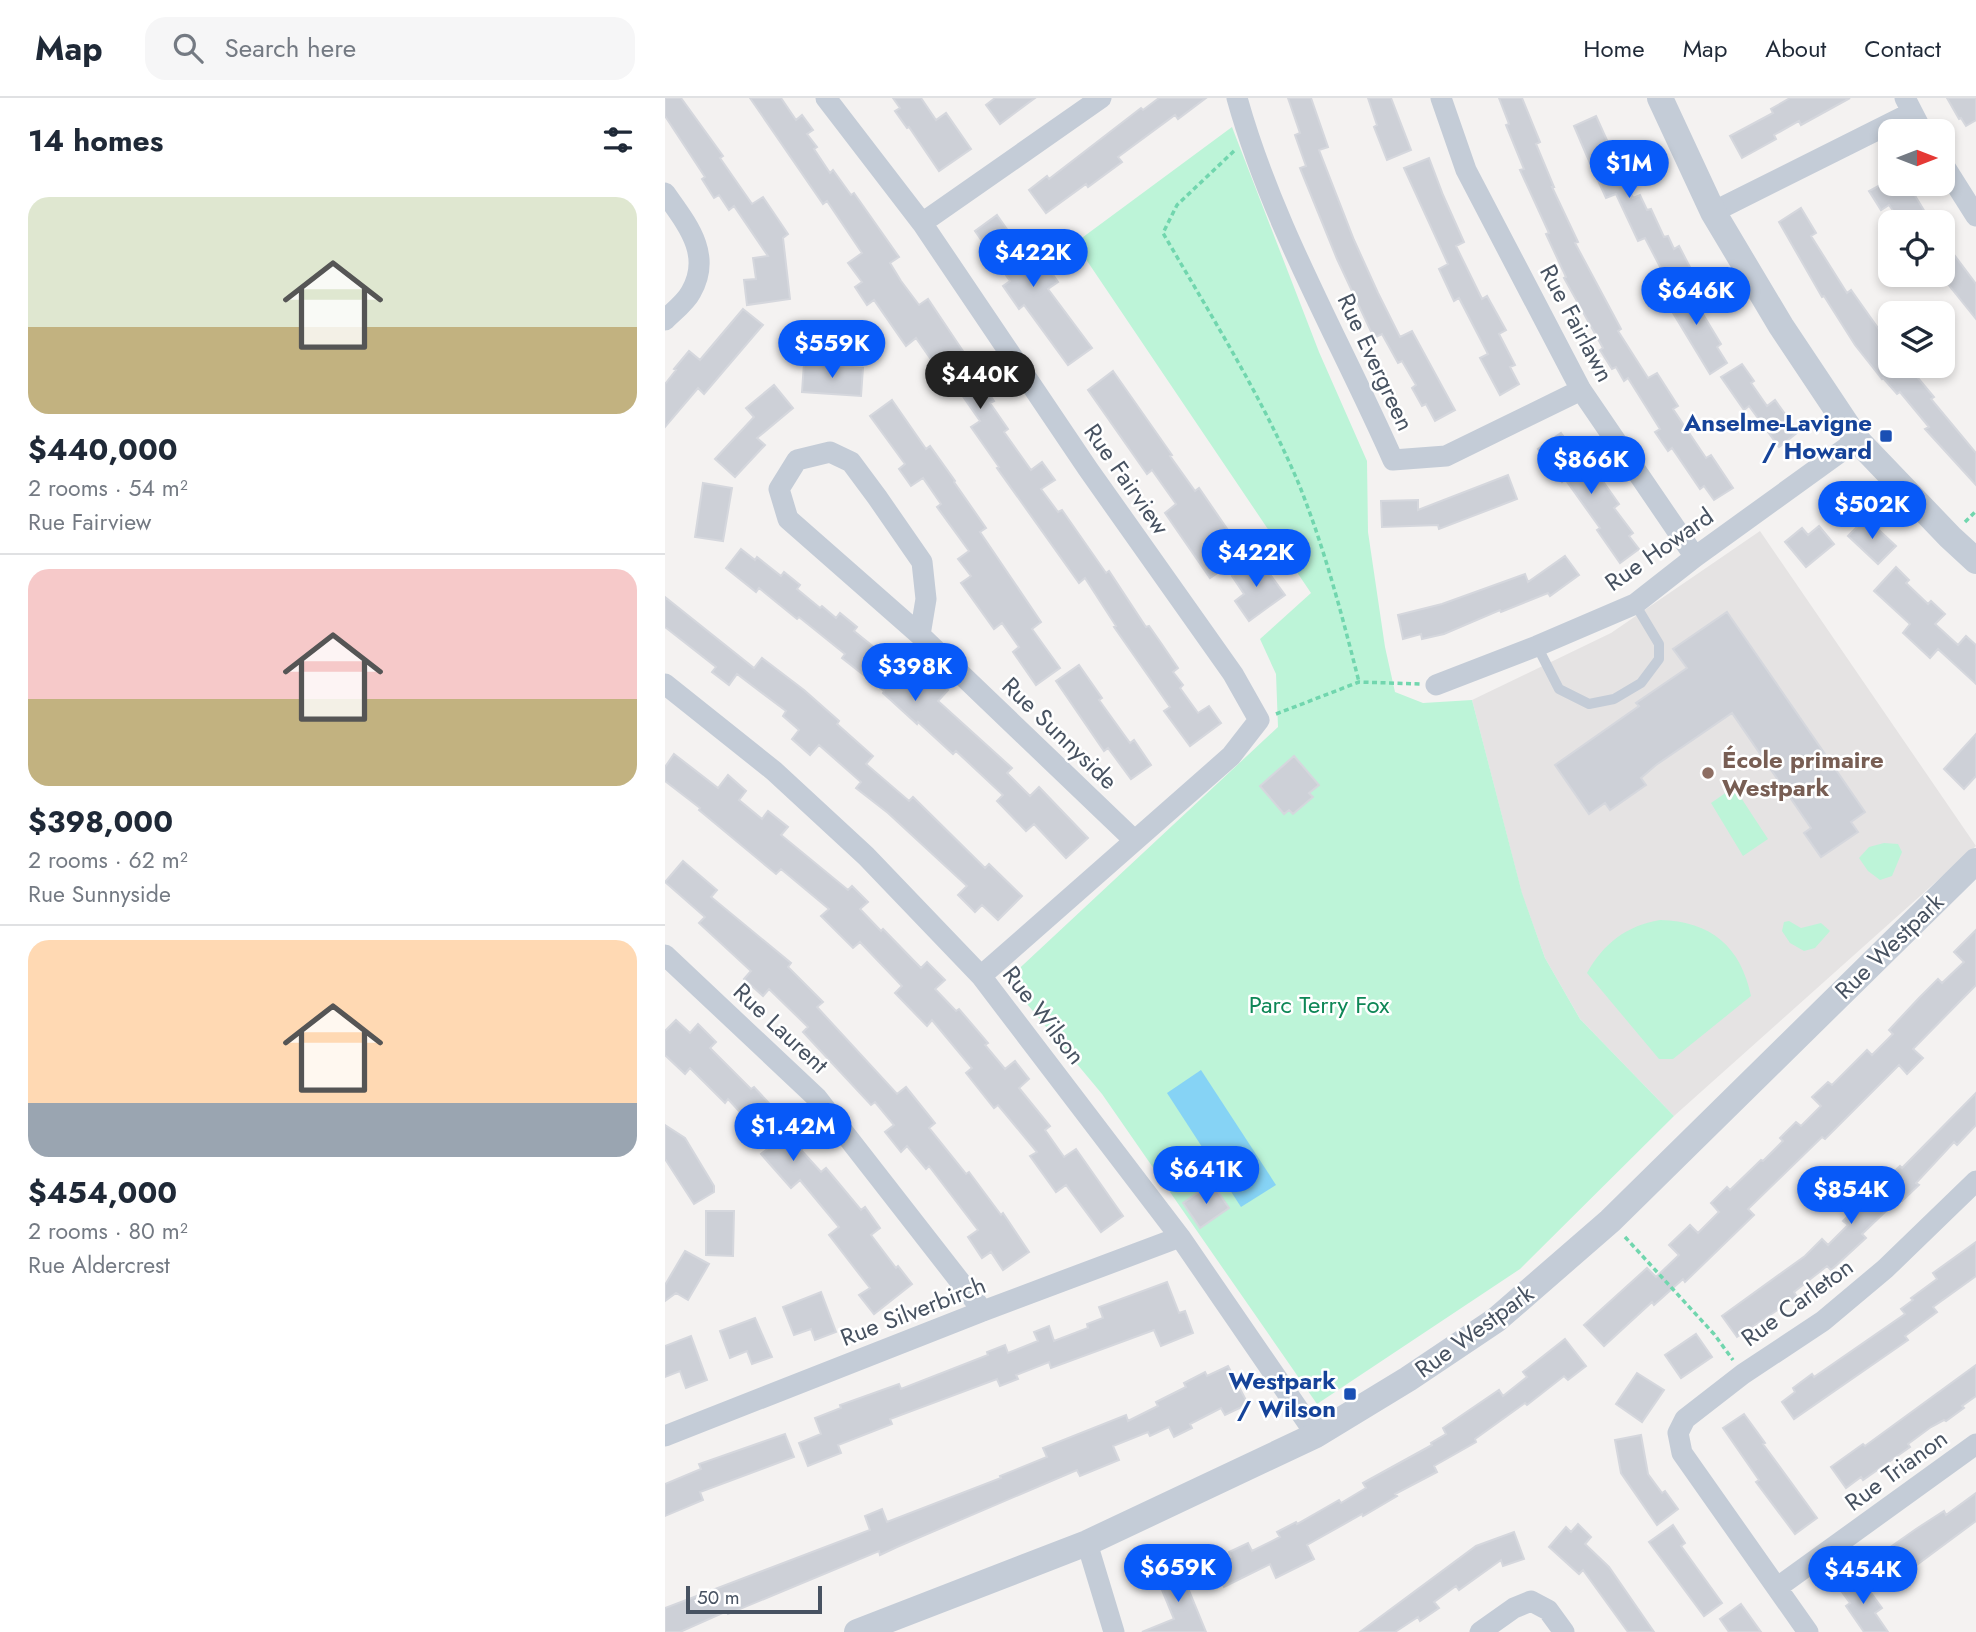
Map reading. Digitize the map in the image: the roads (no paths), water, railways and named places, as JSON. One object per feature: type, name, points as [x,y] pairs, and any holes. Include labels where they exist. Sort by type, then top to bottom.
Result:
[{"type":"street","name":"Rue Fairview","points":[[826,98],[922,223],[1088,469],[1233,674],[1259,720],[1231,755],[1134,840]]},
{"type":"street","points":[[922,223],[1101,98]]},
{"type":"street","name":"Rue Evergreen","points":[[1237,98],[1248,138],[1297,257],[1393,460],[1446,456],[1581,390]]},
{"type":"street","name":"Rue Fairlawn","points":[[1441,98],[1466,170],[1581,390],[1695,557]]},
{"type":"street","points":[[1660,98],[1713,212],[1781,326],[1857,440],[1976,561]]},
{"type":"street","points":[[1713,212],[1913,114]]},
{"type":"street","points":[[1955,183],[1976,216]]},
{"type":"street","points":[[665,193],[694,234],[701,264],[691,293],[665,320]]},
{"type":"street","name":"Rue Howard","points":[[1436,685],[1635,604],[1695,557],[1857,440]]},
{"type":"street","name":"Rue Sunnyside","points":[[920,635],[926,599],[922,562],[877,497],[851,462],[830,452],[797,460],[779,489],[788,519],[920,635],[1134,840]]},
{"type":"street","name":"Rue Wilson","points":[[665,684],[785,780],[866,856],[981,976],[1180,1237],[1316,1435]]},
{"type":"street","points":[[981,976],[1134,840]]},
{"type":"street","name":"Rue Westpark","points":[[857,1632],[1087,1543],[1316,1435],[1408,1379],[1496,1320],[1626,1205],[1976,861]]},
{"type":"street","name":"Rue Laurent","points":[[665,955],[817,1098],[983,1311]]},
{"type":"street","name":"Rue Carleton","points":[[1778,1587],[1682,1454],[1678,1433],[1685,1419],[1743,1374],[1823,1321],[1885,1269],[1976,1181]]},
{"type":"street","name":"Rue Silverbirch","points":[[665,1436],[1180,1237]]},
{"type":"street","name":"Rue Trianon","points":[[1778,1587],[1976,1444]]},
{"type":"street","points":[[1087,1543],[1114,1632]]},
{"type":"street","points":[[1778,1587],[1808,1632]]},
{"type":"street","points":[[1480,1632],[1514,1608],[1531,1601],[1548,1610],[1564,1632]]},
{"type":"lane","points":[[1537,646],[1559,689],[1589,704],[1614,699],[1641,683],[1659,659],[1659,644],[1635,604]]},
{"type":"water","points":[[1201,1070],[1276,1185],[1241,1207],[1167,1093]]},
{"type":"place","name":"Anselme-Lavigne / Howard","points":[[1886,436]]},
{"type":"place","name":"École primaire Westpark","points":[[1708,773]]},
{"type":"place","name":"Westpark / Wilson","points":[[1350,1394]]},
{"type":"park label","name":"Parc Terry Fox","points":[[1319,1004]]}]
